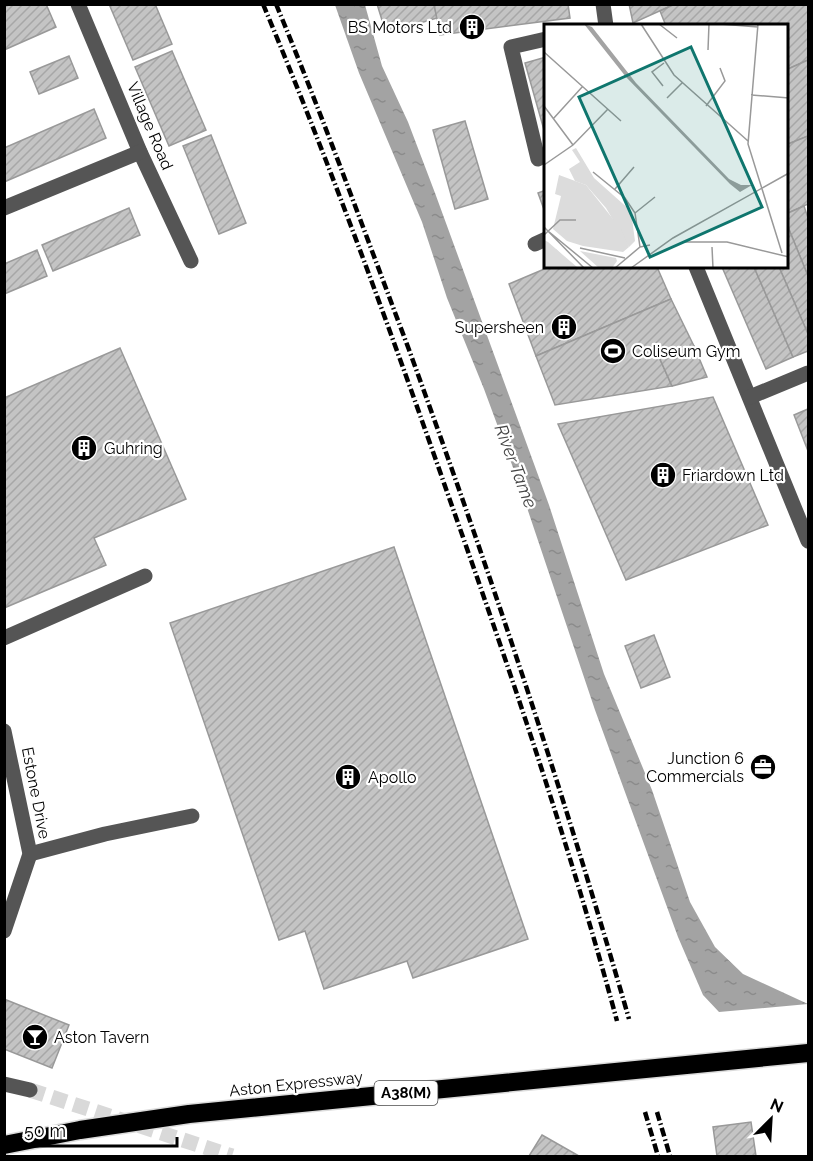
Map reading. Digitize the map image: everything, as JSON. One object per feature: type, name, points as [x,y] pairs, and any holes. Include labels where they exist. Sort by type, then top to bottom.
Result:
[{"type":"highway","name":"Aston Expressway","points":[[4,1145],[80,1130],[189,1114],[808,1053]]},
{"type":"street","name":"Village Road","points":[[78,4],[140,152],[190,261]]},
{"type":"street","points":[[603,4],[606,24]]},
{"type":"street","points":[[538,159],[511,47],[544,39]]},
{"type":"street","points":[[4,208],[140,152]]},
{"type":"street","points":[[696,268],[808,541]]},
{"type":"street","points":[[750,397],[808,373]]},
{"type":"street","points":[[4,638],[145,576]]},
{"type":"street","name":"Estone Drive","points":[[4,731],[30,854],[4,931]]},
{"type":"street","points":[[30,854],[105,834],[192,816]]},
{"type":"street","points":[[4,1084],[30,1089]]},
{"type":"water","name":"River Tame","points":[[335,5],[365,5],[382,66],[408,122],[435,193],[549,505],[604,674],[652,790],[690,902],[715,947],[743,974],[808,1004],[719,1012],[703,995],[678,937],[595,710],[518,481],[447,298],[422,222],[359,73]]},
{"type":"building","points":[[11,4],[46,4],[56,27],[4,50],[4,7]]},
{"type":"building","points":[[109,4],[155,4],[172,44],[133,60]]},
{"type":"building","points":[[377,4],[434,4],[437,18],[386,33]]},
{"type":"building","name":"BS Motors Ltd","points":[[434,4],[568,4],[570,18],[440,35]]},
{"type":"building","points":[[629,4],[675,4],[633,23]]},
{"type":"building","points":[[675,4],[808,4],[808,60],[789,69],[789,24],[665,24],[660,11]]},
{"type":"building","points":[[172,51],[206,130],[169,146],[135,67]]},
{"type":"building","points":[[69,56],[78,78],[39,94],[30,72]]},
{"type":"building","points":[[544,58],[544,130],[525,63]]},
{"type":"building","points":[[808,60],[808,136],[789,144],[789,69]]},
{"type":"building","points":[[94,109],[106,138],[4,182],[4,148]]},
{"type":"building","points":[[465,121],[488,199],[455,209],[433,130]]},
{"type":"building","points":[[211,135],[246,223],[219,234],[183,146]]},
{"type":"building","points":[[808,136],[808,204],[789,213],[789,144]]},
{"type":"building","points":[[544,191],[544,210],[538,193]]},
{"type":"building","points":[[804,206],[808,218],[808,276],[789,229],[789,213]]},
{"type":"building","points":[[129,208],[140,235],[53,271],[42,245]]},
{"type":"building","points":[[789,229],[808,276],[808,334],[779,268],[789,268]]},
{"type":"building","points":[[37,250],[47,276],[4,294],[4,264]]},
{"type":"building","name":"Supersheen","points":[[547,268],[657,268],[671,299],[536,356],[509,284]]},
{"type":"building","points":[[722,268],[754,268],[793,357],[766,369]]},
{"type":"building","points":[[754,268],[779,268],[808,334],[808,351],[793,357]]},
{"type":"building","name":"Coliseum Gym","points":[[671,299],[694,346],[659,357],[672,386],[555,405],[536,356]]},
{"type":"building","points":[[694,346],[707,377],[672,386],[659,357]]},
{"type":"building","name":"Guhring","points":[[120,348],[186,499],[94,538],[106,565],[4,608],[4,398]]},
{"type":"building","name":"Friardown Ltd","points":[[713,397],[768,525],[626,580],[558,424]]},
{"type":"building","points":[[808,409],[808,451],[794,415]]},
{"type":"building","name":"Apollo","points":[[394,547],[528,939],[413,978],[407,961],[324,989],[305,931],[279,940],[170,623]]},
{"type":"building","points":[[654,635],[670,677],[641,688],[625,646]]},
{"type":"building","name":"Aston Tavern","points":[[4,999],[69,1025],[52,1068],[4,1049]]},
{"type":"building","points":[[751,1122],[756,1156],[717,1156],[713,1127]]},
{"type":"building","points":[[542,1135],[579,1156],[529,1156]]},
{"type":"tunnel","points":[[30,1090],[232,1156]]},
{"type":"railway","points":[[263,4],[361,254],[474,570],[560,826],[617,1021]]},
{"type":"railway","points":[[276,4],[360,218],[468,514],[552,766],[629,1019]]},
{"type":"railway","points":[[645,1112],[658,1156]]},
{"type":"railway","points":[[657,1112],[670,1156]]},
{"type":"place","name":"BS Motors Ltd","points":[[472,27]]},
{"type":"place","name":"Supersheen","points":[[564,327]]},
{"type":"place","name":"Coliseum Gym","points":[[613,351]]},
{"type":"place","name":"Guhring","points":[[84,448]]},
{"type":"place","name":"Friardown Ltd","points":[[663,475]]},
{"type":"place","name":"Junction 6 Commercials","points":[[763,767]]},
{"type":"place","name":"Apollo","points":[[348,777]]},
{"type":"place","name":"Aston Tavern","points":[[35,1037]]}]
